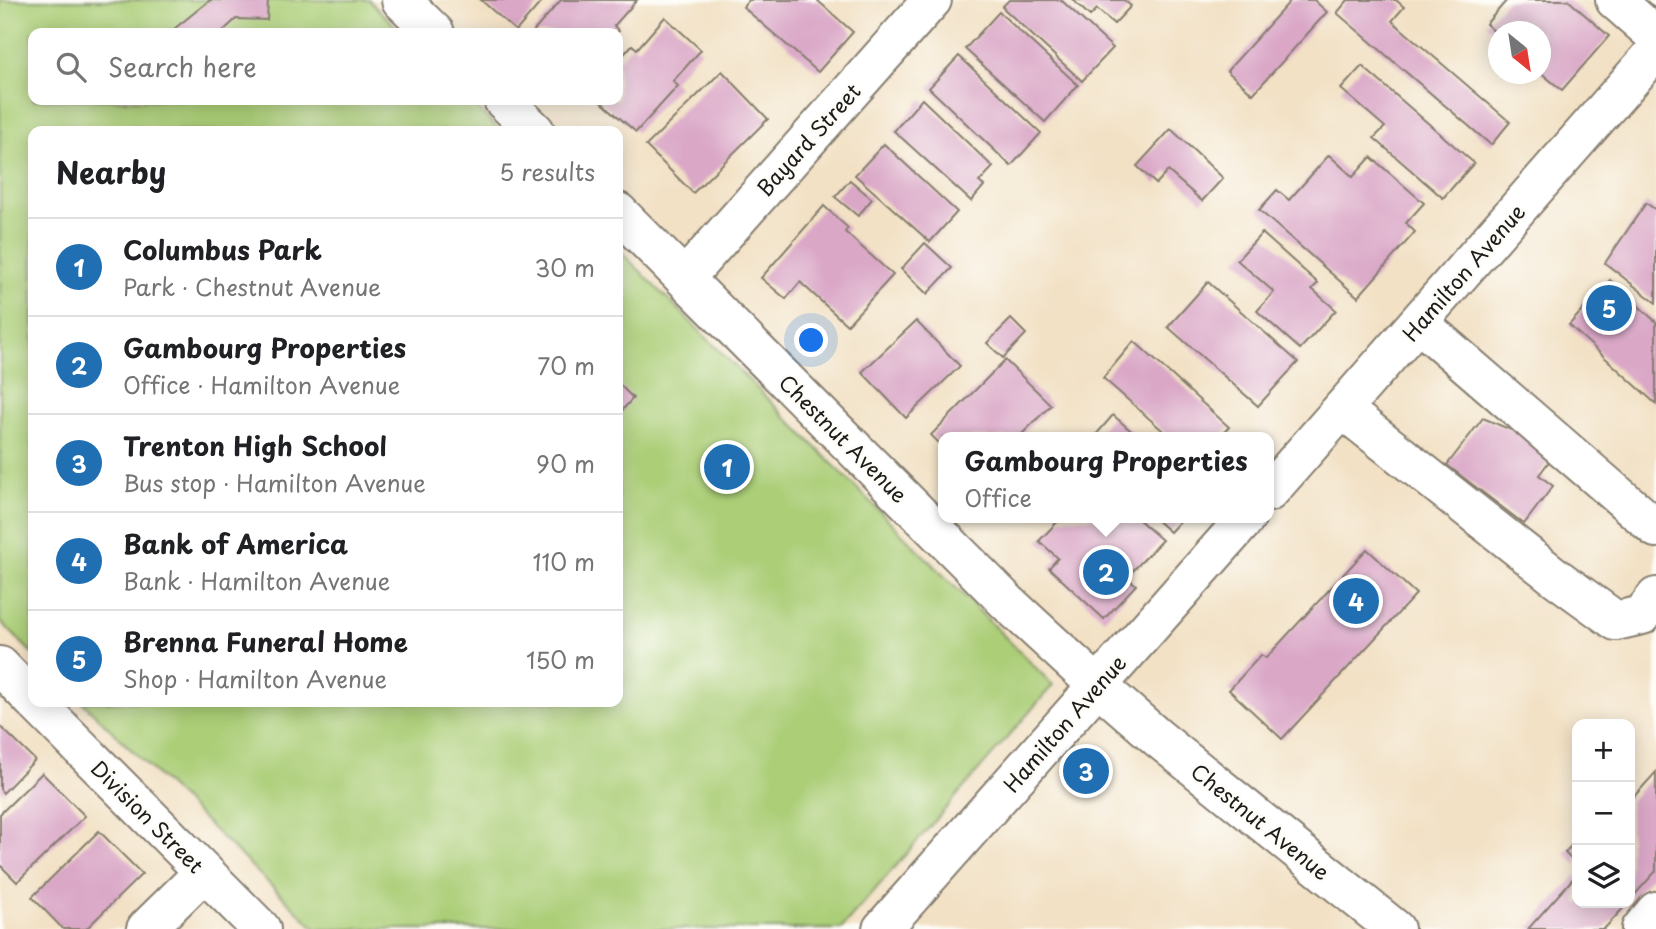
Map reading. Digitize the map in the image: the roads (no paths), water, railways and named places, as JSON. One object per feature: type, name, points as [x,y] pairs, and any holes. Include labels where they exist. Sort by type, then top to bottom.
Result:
[{"type":"street","points":[[401,0],[430,28]]},
{"type":"street","name":"Bayard Street","points":[[685,278],[932,0]]},
{"type":"street","points":[[1615,0],[1656,36]]},
{"type":"street","name":"Hamilton Avenue","points":[[1274,486],[1656,51]]},
{"type":"street","points":[[508,105],[530,126]]},
{"type":"street","name":"Chestnut Avenue","points":[[623,217],[1007,603],[1158,738],[1395,929]]},
{"type":"street","points":[[1419,323],[1656,528]]},
{"type":"street","points":[[1342,409],[1554,576],[1616,621],[1642,615],[1656,597]]},
{"type":"street","name":"Hamilton Avenue","points":[[882,929],[1242,523]]},
{"type":"street","name":"Division Street","points":[[0,666],[28,695]]},
{"type":"street","name":"Division Street","points":[[40,707],[261,929]]},
{"type":"street","points":[[146,929],[204,872]]},
{"type":"street","points":[[1641,929],[1656,911]]},
{"type":"place","name":"Brenna Funeral Home","points":[[1609,308]]},
{"type":"place","name":"Columbus Park","points":[[727,467]]},
{"type":"place","name":"Gambourg Properties","points":[[1106,572]]},
{"type":"place","name":"Bank of America","points":[[1356,601]]},
{"type":"place","name":"Trenton High School","points":[[1086,771]]}]
